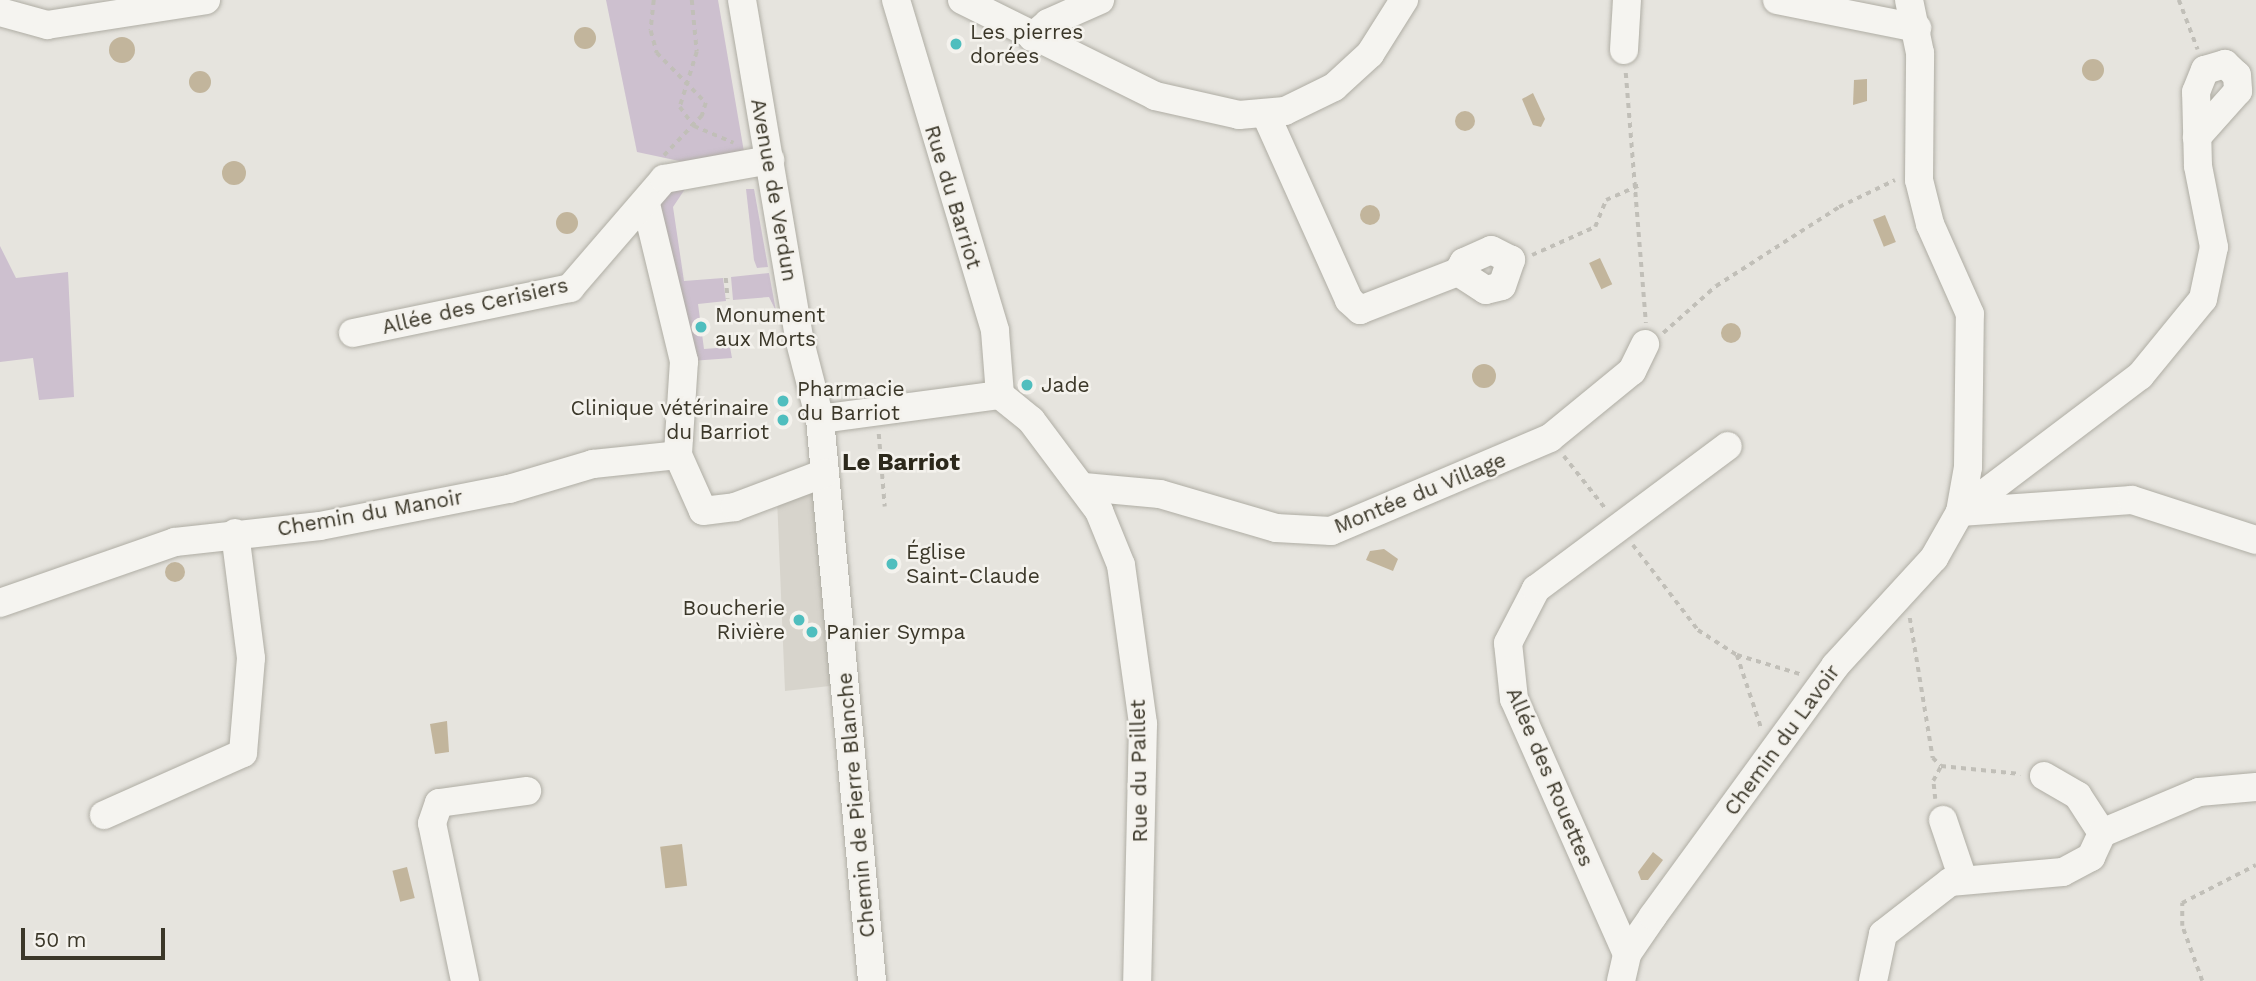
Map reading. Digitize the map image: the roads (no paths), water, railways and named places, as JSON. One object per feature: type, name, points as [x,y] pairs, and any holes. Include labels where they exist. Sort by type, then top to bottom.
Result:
[{"type":"street","points":[[0,12],[47,24],[206,0]]},
{"type":"street","name":"Avenue de Verdun","points":[[742,0],[799,338],[820,419]]},
{"type":"street","name":"Rue du Barriot","points":[[896,0],[995,331],[1000,395]]},
{"type":"street","points":[[962,0],[1155,96],[1266,115],[1307,103],[1346,78],[1404,0]]},
{"type":"street","points":[[1032,37],[1048,23],[1100,0]]},
{"type":"street","points":[[1624,50],[1627,0]]},
{"type":"street","points":[[1777,0],[1917,28]]},
{"type":"street","name":"Chemin du Lavoir","points":[[1624,967],[1829,673],[1907,590],[1948,538],[1960,512],[1968,467],[1970,314],[1930,224],[1918,169],[1917,28],[1909,0]]},
{"type":"street","name":"Chemin du Lavoir","points":[[1960,512],[2140,376],[2203,299],[2215,257],[2197,137],[2196,86],[2205,70],[2214,64],[2230,66],[2238,91],[2197,137]]},
{"type":"street","points":[[1266,115],[1349,300],[1360,310],[1458,272],[1486,290],[1502,286],[1511,260]]},
{"type":"street","name":"Allée des Cerisiers","points":[[353,333],[570,288],[646,204],[664,179],[770,160]]},
{"type":"street","points":[[646,204],[684,361],[670,455],[703,511],[735,507],[825,473]]},
{"type":"street","name":"Montée du Village","points":[[1084,487],[1160,494],[1309,534],[1353,524],[1550,438],[1632,371],[1644,349]]},
{"type":"street","points":[[820,419],[1000,395]]},
{"type":"street","name":"Rue du Paillet","points":[[1000,395],[1031,420],[1084,487],[1121,565],[1143,724],[1137,981]]},
{"type":"street","name":"Chemin de Pierre Blanche","points":[[820,419],[872,981]]},
{"type":"street","name":"Allée des Rouettes","points":[[1624,967],[1514,699],[1506,661],[1514,622],[1534,591],[1618,525],[1728,446]]},
{"type":"street","name":"Chemin du Manoir","points":[[0,603],[157,547],[235,533],[320,526],[509,489],[593,464],[670,455]]},
{"type":"street","points":[[1960,512],[2132,500],[2256,540]]},
{"type":"street","points":[[104,815],[243,753],[251,659],[235,533]]},
{"type":"street","points":[[2044,776],[2078,796],[2102,834]]},
{"type":"street","points":[[1873,981],[1883,934],[1923,900],[1963,878],[2063,872],[2091,857],[2102,834],[2199,792],[2256,787]]},
{"type":"street","points":[[465,981],[432,823],[439,803],[527,791]]},
{"type":"street","points":[[1943,820],[1963,878]]},
{"type":"place","name":"Les pierres dorées","points":[[956,44]]},
{"type":"place","name":"Monument aux Morts","points":[[701,327]]},
{"type":"place","name":"Jade","points":[[1027,385]]},
{"type":"place","name":"Pharmacie du Barriot","points":[[783,401]]},
{"type":"place","name":"Clinique vétérinaire du Barriot","points":[[783,420]]},
{"type":"place","name":"Église Saint-Claude","points":[[892,564]]},
{"type":"place","name":"Boucherie Rivière","points":[[799,620]]},
{"type":"place","name":"Panier Sympa","points":[[812,632]]},
{"type":"district","name":"Le Barriot","points":[[901,463]]}]
